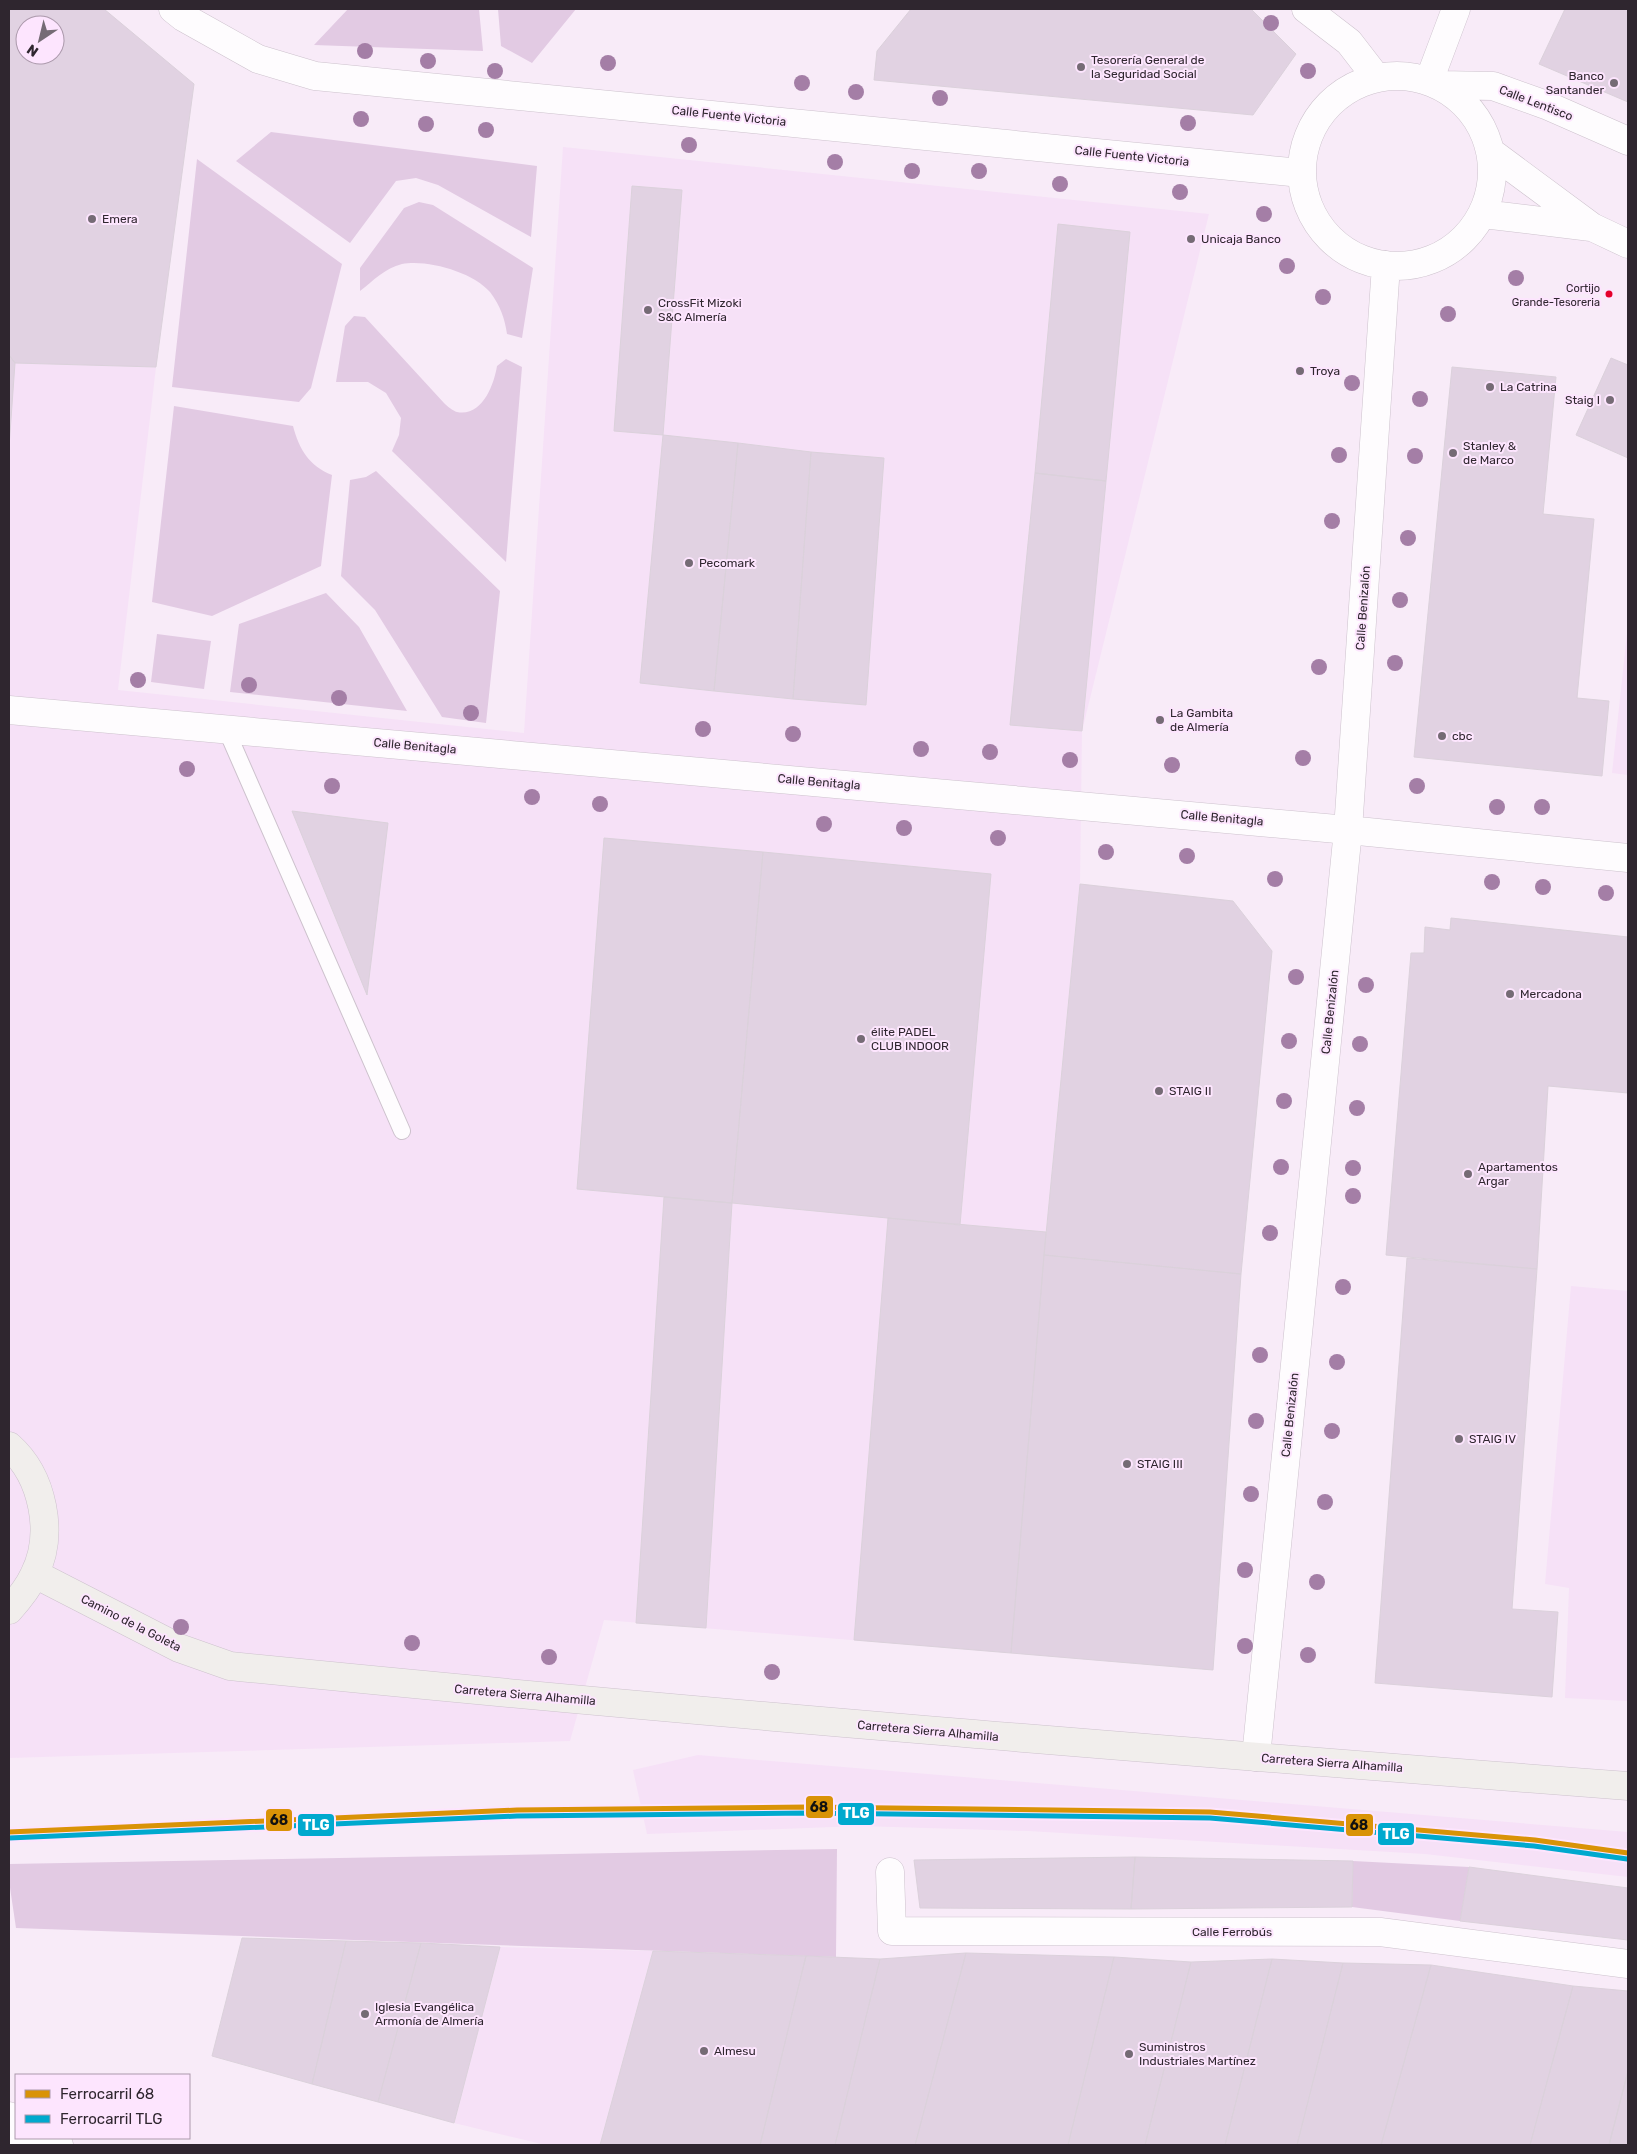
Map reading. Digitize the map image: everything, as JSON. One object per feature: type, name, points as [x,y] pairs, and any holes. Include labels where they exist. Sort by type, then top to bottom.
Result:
[{"type":"main road","points":[[9,1446],[28,1469],[39,1494],[44,1521],[43,1548],[35,1574],[21,1597],[9,1610]]},
{"type":"main road","name":"Camino de la Goleta","points":[[35,1574],[179,1648],[230,1666]]},
{"type":"main road","name":"Carretera Sierra Alhamilla","points":[[230,1666],[664,1708],[1628,1786]]},
{"type":"street","name":"Calle Fuente Victoria","points":[[173,9],[183,18],[258,59],[316,76],[1301,173]]},
{"type":"street","points":[[1306,9],[1349,42],[1376,77]]},
{"type":"street","points":[[1456,9],[1435,83],[1473,113],[1482,126],[1492,153],[1493,176],[1483,214],[1592,227]]},
{"type":"street","name":"Calle Lentisco","points":[[1483,214],[1454,248],[1434,260],[1397,267],[1365,261],[1343,251],[1326,235],[1308,208],[1301,173],[1305,144],[1323,110],[1354,84],[1376,77],[1416,77],[1435,83],[1492,86],[1546,105],[1628,141]]},
{"type":"street","points":[[1492,153],[1592,227],[1628,244]]},
{"type":"street","name":"Calle Benizalón","points":[[1256,1757],[1348,830],[1386,265]]},
{"type":"street","name":"Calle Benitagla","points":[[9,710],[1348,830],[1628,858]]},
{"type":"street","name":"Calle Ferrobús","points":[[890,1872],[892,1931],[1380,1932],[1628,1964]]},
{"type":"street","points":[[9,2114],[15,2135]]},
{"type":"street","points":[[46,2139],[58,2145]]},
{"type":"lane","points":[[226,729],[402,1130]]},
{"type":"shaded area","points":[[348,9],[479,9],[483,51],[314,45]]},
{"type":"shaded area","points":[[498,9],[576,9],[532,63],[501,46]]},
{"type":"shaded area","points":[[271,132],[537,166],[531,237],[438,185],[416,178],[396,181],[350,243],[236,161]]},
{"type":"shaded area","points":[[563,147],[1209,214],[1082,731],[1080,884],[1046,1232],[1011,1653],[604,1620],[570,1741],[9,1758],[9,355],[15,363],[156,367],[118,690],[524,733]]},
{"type":"shaded area","points":[[197,159],[342,264],[311,388],[299,402],[172,387]]},
{"type":"shaded area","points":[[419,202],[433,205],[533,268],[522,338],[507,334],[502,312],[497,302],[482,285],[473,278],[436,265],[412,263],[396,266],[360,291],[360,268],[404,208]]},
{"type":"shaded area","points":[[354,316],[365,317],[444,403],[457,412],[473,410],[480,405],[490,390],[497,366],[506,359],[522,367],[506,562],[392,451],[399,435],[401,418],[386,393],[368,382],[336,382],[345,326]]},
{"type":"shaded area","points":[[174,406],[293,426],[298,442],[306,456],[317,467],[332,475],[321,566],[212,616],[152,602]]},
{"type":"shaded area","points":[[376,471],[500,591],[486,723],[442,717],[375,610],[341,576],[350,480],[366,477]]},
{"type":"shaded area","points":[[326,593],[359,627],[407,711],[230,692],[239,624]]},
{"type":"shaded area","points":[[1628,624],[1628,775],[1612,773]]},
{"type":"shaded area","points":[[157,634],[211,641],[204,689],[151,682]]},
{"type":"shaded area","points":[[1571,1286],[1628,1291],[1628,1701],[1565,1698],[1569,1588],[1545,1584]]},
{"type":"shaded area","points":[[698,1755],[1628,1832],[1628,1877],[1425,1854],[1028,1831],[859,1826],[647,1834],[633,1770]]},
{"type":"shaded area","points":[[837,1849],[836,1957],[16,1928],[9,1881],[9,1864]]},
{"type":"shaded area","points":[[1353,1861],[1469,1867],[1460,1921],[1352,1907]]},
{"type":"shaded area","points":[[500,1947],[653,1951],[600,2145],[546,2145],[454,2123]]},
{"type":"building","name":"Emera","points":[[9,9],[104,9],[194,84],[156,367],[15,363],[9,355]]},
{"type":"building","name":"Tesorería General de la Seguridad Social","points":[[911,9],[1251,9],[1296,54],[1253,115],[874,80],[877,51]]},
{"type":"building","points":[[1565,9],[1628,9],[1628,102],[1539,64]]},
{"type":"building","name":"CrossFit Mizoki S&C Almería","points":[[632,186],[682,190],[663,435],[614,431]]},
{"type":"building","points":[[1058,224],[1130,232],[1106,481],[1035,473]]},
{"type":"building","points":[[9,355],[15,363],[9,447]]},
{"type":"building","name":"Staig I","points":[[1611,358],[1628,365],[1628,458],[1576,435]]},
{"type":"building","points":[[1452,367],[1556,377],[1543,514],[1594,519],[1577,698],[1609,701],[1602,776],[1414,757]]},
{"type":"building","name":"Pecomark","points":[[663,435],[738,443],[714,691],[640,683]]},
{"type":"building","points":[[738,443],[811,452],[793,699],[714,691]]},
{"type":"building","points":[[811,452],[884,458],[866,705],[793,699]]},
{"type":"building","points":[[1035,473],[1106,481],[1082,731],[1010,725]]},
{"type":"building","points":[[292,811],[388,823],[367,995]]},
{"type":"building","points":[[604,838],[763,852],[732,1203],[577,1189]]},
{"type":"building","name":"élite PADEL CLUB INDOOR","points":[[763,852],[991,874],[960,1225],[732,1203]]},
{"type":"building","name":"STAIG II","points":[[1080,884],[1233,901],[1272,951],[1241,1274],[1044,1255]]},
{"type":"building","name":"Apartamentos Argar","points":[[1451,918],[1628,937],[1628,1093],[1548,1086],[1537,1269],[1386,1255],[1411,953],[1424,953],[1425,927],[1450,930]]},
{"type":"building","points":[[664,1197],[732,1203],[706,1628],[636,1623]]},
{"type":"building","points":[[888,1218],[1046,1232],[1011,1653],[854,1640]]},
{"type":"building","name":"STAIG III","points":[[1044,1255],[1241,1274],[1213,1670],[1011,1653]]},
{"type":"building","name":"STAIG IV","points":[[1407,1258],[1537,1269],[1512,1609],[1558,1612],[1552,1697],[1375,1683]]},
{"type":"building","points":[[1135,1857],[1131,1909],[920,1908],[914,1860]]},
{"type":"building","points":[[1135,1857],[1353,1861],[1352,1907],[1131,1909]]},
{"type":"building","points":[[1469,1867],[1628,1888],[1628,1940],[1460,1921]]},
{"type":"building","points":[[242,1938],[346,1941],[312,2084],[212,2056]]},
{"type":"building","name":"Iglesia Evangélica Armonía de Almería","points":[[346,1941],[421,1943],[378,2102],[312,2084]]},
{"type":"building","points":[[421,1943],[500,1947],[454,2123],[378,2102]]},
{"type":"building","name":"Almesu","points":[[653,1951],[806,1956],[760,2145],[600,2145]]},
{"type":"building","points":[[966,1953],[915,2145],[835,2145],[880,1959]]},
{"type":"building","points":[[966,1953],[1114,1957],[1068,2145],[915,2145]]},
{"type":"building","points":[[806,1956],[880,1959],[835,2145],[760,2145]]},
{"type":"building","name":"Suministros Industriales Martínez","points":[[1114,1957],[1191,1962],[1145,2145],[1068,2145]]},
{"type":"building","points":[[1272,1959],[1225,2145],[1145,2145],[1191,1962]]},
{"type":"building","points":[[1272,1959],[1343,1963],[1297,2145],[1225,2145]]},
{"type":"building","points":[[1343,1963],[1431,1965],[1381,2145],[1297,2145]]},
{"type":"building","points":[[1431,1965],[1573,1986],[1530,2145],[1381,2145]]},
{"type":"building","points":[[1573,1986],[1628,1991],[1628,2071],[1609,2145],[1530,2145]]},
{"type":"building","points":[[1628,2071],[1628,2145],[1609,2145]]},
{"type":"rail line","name":"68","points":[[9,1832],[517,1810],[808,1807],[1210,1812],[1535,1840],[1628,1853]]},
{"type":"rail line","name":"TLG","points":[[9,1838],[517,1816],[808,1813],[1210,1818],[1534,1846],[1627,1859]]},
{"type":"place","name":"Tesorería General de la Seguridad Social","points":[[1081,67]]},
{"type":"place","name":"Banco Santander","points":[[1614,83]]},
{"type":"place","name":"Emera","points":[[92,219]]},
{"type":"place","name":"Unicaja Banco","points":[[1191,239]]},
{"type":"place","name":"Cortijo Grande-Tesoreria","points":[[1609,294]]},
{"type":"place","name":"CrossFit Mizoki S&C Almería","points":[[648,310]]},
{"type":"place","name":"Troya","points":[[1300,371]]},
{"type":"place","name":"La Catrina","points":[[1490,387]]},
{"type":"place","name":"Staig I","points":[[1610,400]]},
{"type":"place","name":"Stanley & de Marco","points":[[1453,453]]},
{"type":"place","name":"Pecomark","points":[[689,563]]},
{"type":"place","name":"La Gambita de Almería","points":[[1160,720]]},
{"type":"place","name":"cbc","points":[[1442,736]]},
{"type":"place","name":"Mercadona","points":[[1510,994]]},
{"type":"place","name":"élite PADEL CLUB INDOOR","points":[[861,1039]]},
{"type":"place","name":"STAIG II","points":[[1159,1091]]},
{"type":"place","name":"Apartamentos Argar","points":[[1468,1174]]},
{"type":"place","name":"STAIG IV","points":[[1459,1439]]},
{"type":"place","name":"STAIG III","points":[[1127,1464]]},
{"type":"place","name":"Iglesia Evangélica Armonía de Almería","points":[[365,2014]]},
{"type":"place","name":"Almesu","points":[[704,2051]]},
{"type":"place","name":"Suministros Industriales Martínez","points":[[1129,2054]]}]
